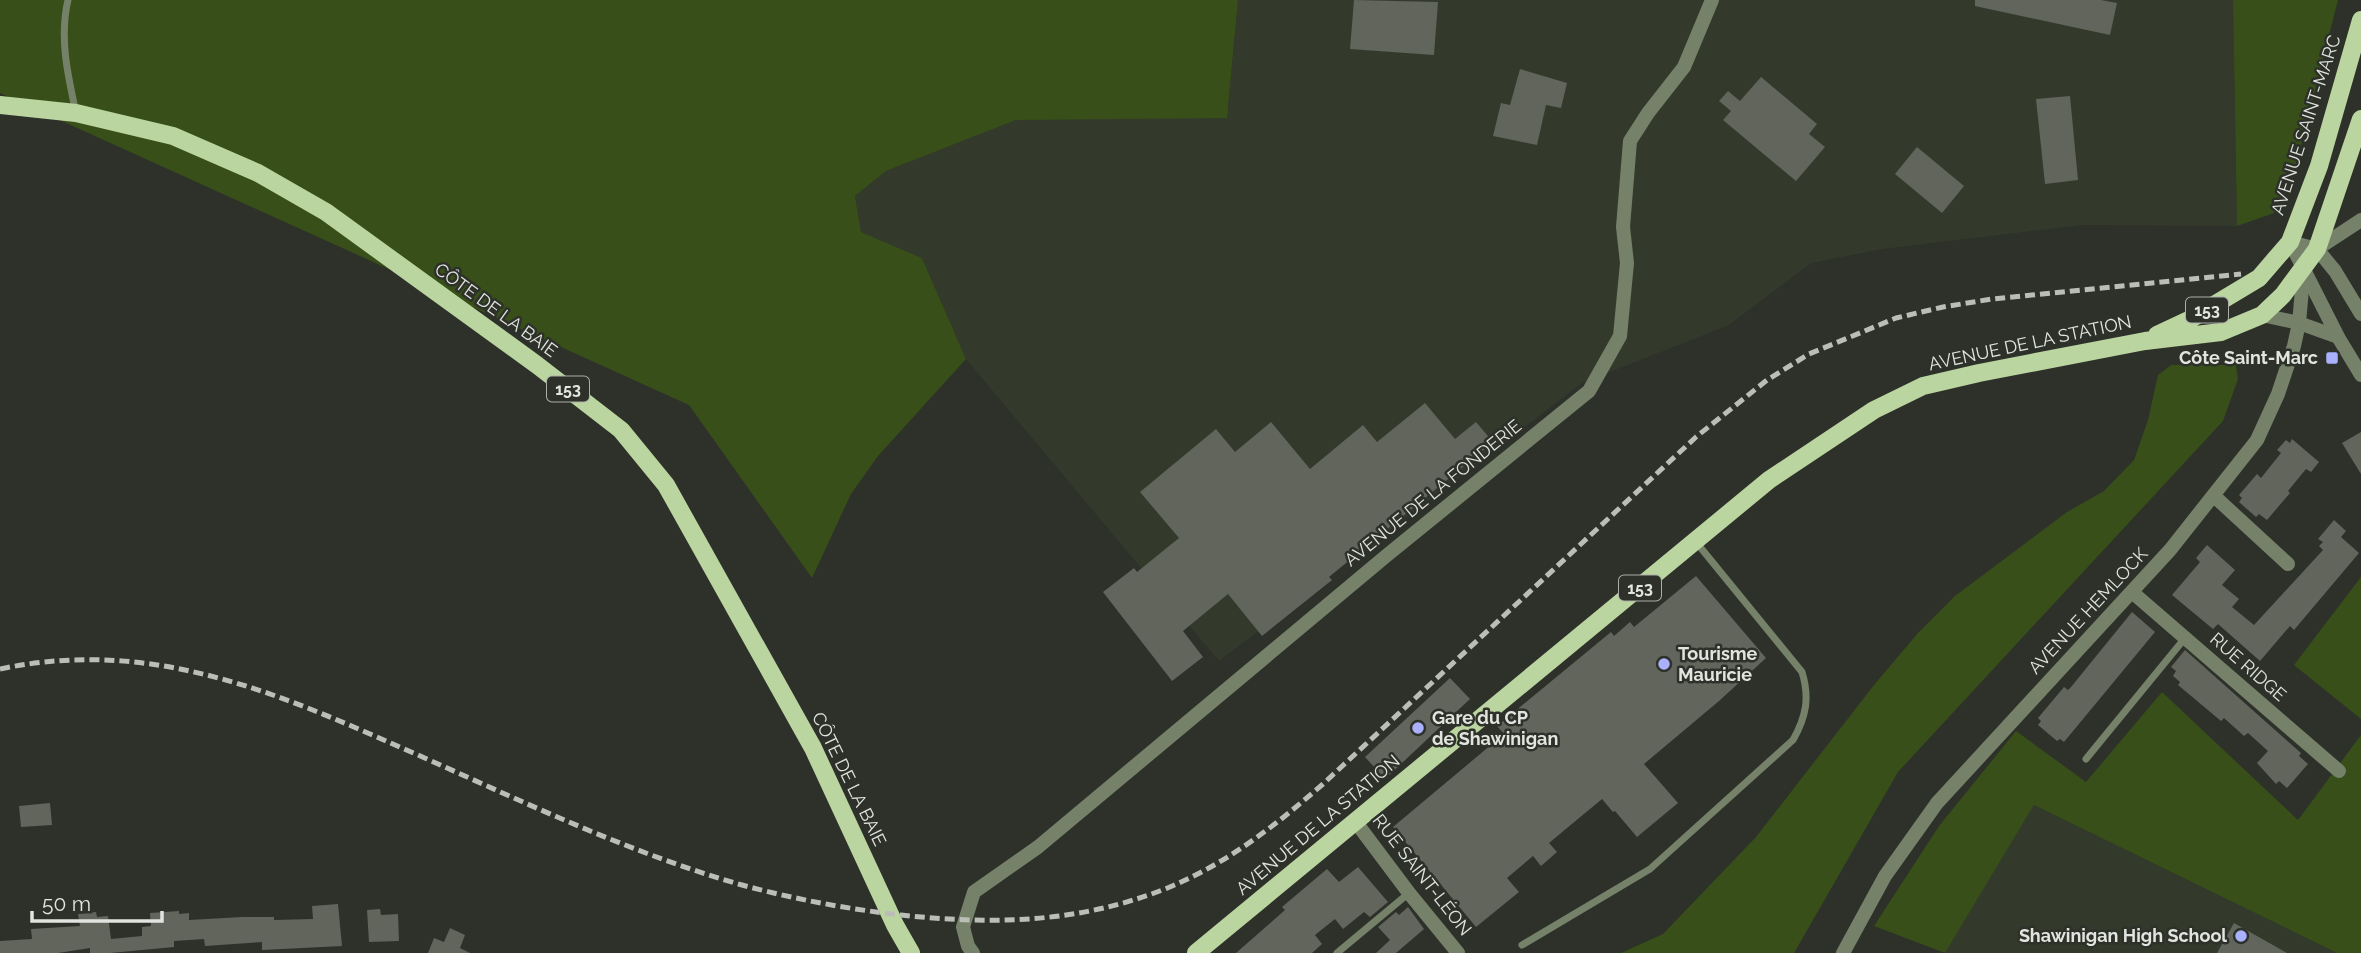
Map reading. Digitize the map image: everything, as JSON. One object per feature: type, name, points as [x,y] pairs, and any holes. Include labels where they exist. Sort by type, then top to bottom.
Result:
[{"type":"main road","name":"AVENUE SAINT-MARC","points":[[2290,242],[2319,166],[2361,20]]},
{"type":"main road","name":"CÔTE DE LA BAIE","points":[[7,105],[76,113],[173,136],[258,173],[326,212],[537,365],[621,430],[666,485],[806,736],[895,925]]},
{"type":"main road","name":"153","points":[[2145,341],[2221,332],[2262,315],[2283,295],[2317,249],[2361,119]]},
{"type":"main road","name":"153","points":[[2145,341],[2206,310],[2265,272],[2290,242]]},
{"type":"main road","name":"AVENUE DE LA STATION","points":[[1196,953],[1769,480],[1874,410],[1923,386],[2145,341]]},
{"type":"main road","name":"153","points":[[895,925],[903,953]]},
{"type":"main road","name":"153","points":[[895,925],[911,953]]},
{"type":"street","name":"AVENUE DE LA FONDERIE","points":[[973,953],[968,946],[963,927],[974,892],[1038,847],[1386,556],[1589,391],[1620,336],[1627,263],[1623,227],[1630,141],[1684,67],[1712,0]]},
{"type":"street","points":[[2317,249],[2361,220]]},
{"type":"street","points":[[2290,242],[2317,249],[2335,271],[2361,314]]},
{"type":"street","points":[[2290,242],[2338,337],[2361,375]]},
{"type":"street","name":"AVENUE HEMLOCK","points":[[1843,953],[1885,876],[1937,803],[2132,592],[2214,496],[2257,440],[2278,394],[2299,323],[2304,267]]},
{"type":"street","points":[[2262,315],[2299,323],[2338,337]]},
{"type":"street","points":[[2214,496],[2288,564]]},
{"type":"street","name":"RUE RIDGE","points":[[2132,592],[2339,771]]},
{"type":"street","name":"RUE SAINT-LÉON","points":[[1355,821],[1458,953]]},
{"type":"lane","points":[[68,0],[65,13],[65,63],[76,113]]},
{"type":"lane","points":[[1522,945],[1650,869],[1793,740],[1803,722],[1807,706],[1807,688],[1802,672],[1696,542]]},
{"type":"lane","points":[[2086,759],[2185,638]]},
{"type":"lane","points":[[1337,953],[1409,893]]},
{"type":"shaded area","points":[[1238,0],[2233,0],[2237,226],[2082,225],[1882,249],[1811,263],[1729,325],[1582,383],[1219,661],[966,359],[922,258],[861,232],[855,196],[886,171],[1016,120],[1228,109]]},
{"type":"shaded area","points":[[2034,805],[2337,953],[1945,953]]},
{"type":"green space","points":[[0,0],[1238,0],[1227,118],[1016,120],[886,171],[855,196],[861,232],[922,258],[966,359],[878,456],[851,494],[812,578],[689,405],[0,93]]},
{"type":"green space","points":[[2233,0],[2338,0],[2292,181],[2274,213],[2237,226]]},
{"type":"green space","points":[[2171,365],[2236,365],[2238,379],[2223,421],[1898,772],[1794,953],[1621,953],[1663,934],[1756,837],[1874,685],[1918,633],[1955,596],[2067,512],[2104,491],[2134,460],[2148,420],[2158,375]]},
{"type":"green space","points":[[2361,577],[2361,719],[2294,665]]},
{"type":"green space","points":[[2162,692],[2298,820],[2361,735],[2361,953],[2337,953],[2034,805],[1945,953],[1874,926],[1939,826],[2016,731],[2086,782]]},
{"type":"building","points":[[1354,0],[1438,2],[1434,55],[1350,49]]},
{"type":"building","points":[[1975,0],[2101,0],[2117,3],[2110,35],[1975,6]]},
{"type":"building","points":[[1520,69],[1567,83],[1561,108],[1546,105],[1537,145],[1493,136],[1501,103],[1510,105]]},
{"type":"building","points":[[1761,77],[1817,124],[1809,134],[1825,147],[1796,181],[1723,120],[1731,111],[1719,101],[1728,91],[1740,101]]},
{"type":"building","points":[[2070,96],[2078,180],[2045,184],[2036,99]]},
{"type":"building","points":[[1917,147],[1964,186],[1942,213],[1895,174]]},
{"type":"building","points":[[1425,403],[1455,439],[1476,422],[1493,442],[1329,577],[1332,580],[1262,636],[1228,594],[1183,631],[1203,657],[1172,681],[1103,592],[1134,568],[1137,572],[1179,538],[1140,492],[1216,429],[1235,452],[1271,422],[1310,469],[1363,425],[1377,442]]},
{"type":"building","points":[[2361,432],[2361,474],[2342,443]]},
{"type":"building","points":[[2292,439],[2319,462],[2311,472],[2306,469],[2267,520],[2259,514],[2256,517],[2239,502],[2242,498],[2239,495],[2257,474],[2261,478],[2281,453],[2277,450],[2286,440],[2290,443]]},
{"type":"building","points":[[2334,520],[2346,531],[2341,537],[2359,553],[2294,630],[2290,626],[2260,661],[2218,624],[2213,629],[2172,595],[2200,562],[2196,558],[2207,545],[2235,570],[2222,585],[2239,599],[2232,607],[2254,625],[2323,550],[2319,546],[2323,542],[2318,539]]},
{"type":"building","points":[[1696,576],[1766,658],[1644,764],[1678,803],[1637,837],[1602,799],[1549,843],[1557,852],[1541,866],[1533,856],[1507,878],[1519,892],[1476,927],[1393,827],[1504,734],[1497,726],[1611,632],[1614,636],[1630,622],[1634,627]]},
{"type":"building","points":[[2132,612],[2155,632],[2064,742],[2060,739],[2057,741],[2038,725],[2041,721],[2038,718],[2064,687],[2068,690],[2071,687]]},
{"type":"building","points":[[2185,650],[2301,753],[2299,756],[2308,764],[2287,788],[2279,781],[2276,784],[2257,763],[2268,751],[2248,733],[2244,736],[2224,718],[2221,721],[2178,685],[2180,682],[2173,676],[2176,671],[2171,667]]},
{"type":"building","name":"Gare du CP de Shawinigan","points":[[1450,678],[1470,699],[1385,779],[1365,757]]},
{"type":"building","points":[[50,803],[52,825],[21,827],[19,806]]},
{"type":"building","points":[[1358,867],[1388,902],[1370,917],[1364,912],[1343,929],[1335,919],[1315,935],[1322,944],[1312,953],[1236,953],[1285,910],[1282,907],[1327,869],[1339,882]]},
{"type":"building","points":[[338,904],[342,946],[262,950],[262,942],[205,946],[204,939],[174,941],[174,947],[110,953],[90,953],[90,948],[58,953],[0,953],[0,941],[32,939],[31,929],[80,926],[78,914],[96,912],[97,917],[108,916],[111,939],[142,936],[142,927],[151,926],[150,913],[179,911],[179,914],[189,913],[189,920],[242,917],[313,919],[312,906]]},
{"type":"building","points":[[1408,907],[1424,929],[1396,953],[1376,953],[1390,940],[1378,927],[1396,912],[1399,915]]},
{"type":"building","points":[[380,909],[381,915],[398,914],[399,941],[369,942],[367,910]]},
{"type":"building","name":"Shawinigan High School","points":[[2234,923],[2287,953],[2217,953]]},
{"type":"building","points":[[450,928],[465,935],[460,948],[470,953],[428,953],[434,938],[444,942]]},
{"type":"railway","points":[[0,669],[58,661],[114,660],[220,678],[323,714],[622,844],[701,873],[781,895],[861,910],[935,918],[1002,920],[1067,915],[1100,909],[1165,889],[1229,856],[1268,829],[1323,784],[1696,437],[1767,380],[1809,354],[1896,318],[1943,307],[1992,299],[2241,274]]},
{"type":"place","name":"Côte Saint-Marc","points":[[2332,358]]},
{"type":"place","name":"Tourisme Mauricie","points":[[1664,664]]},
{"type":"place","name":"Gare du CP de Shawinigan","points":[[1418,728]]},
{"type":"place","name":"Shawinigan High School","points":[[2241,936]]}]
